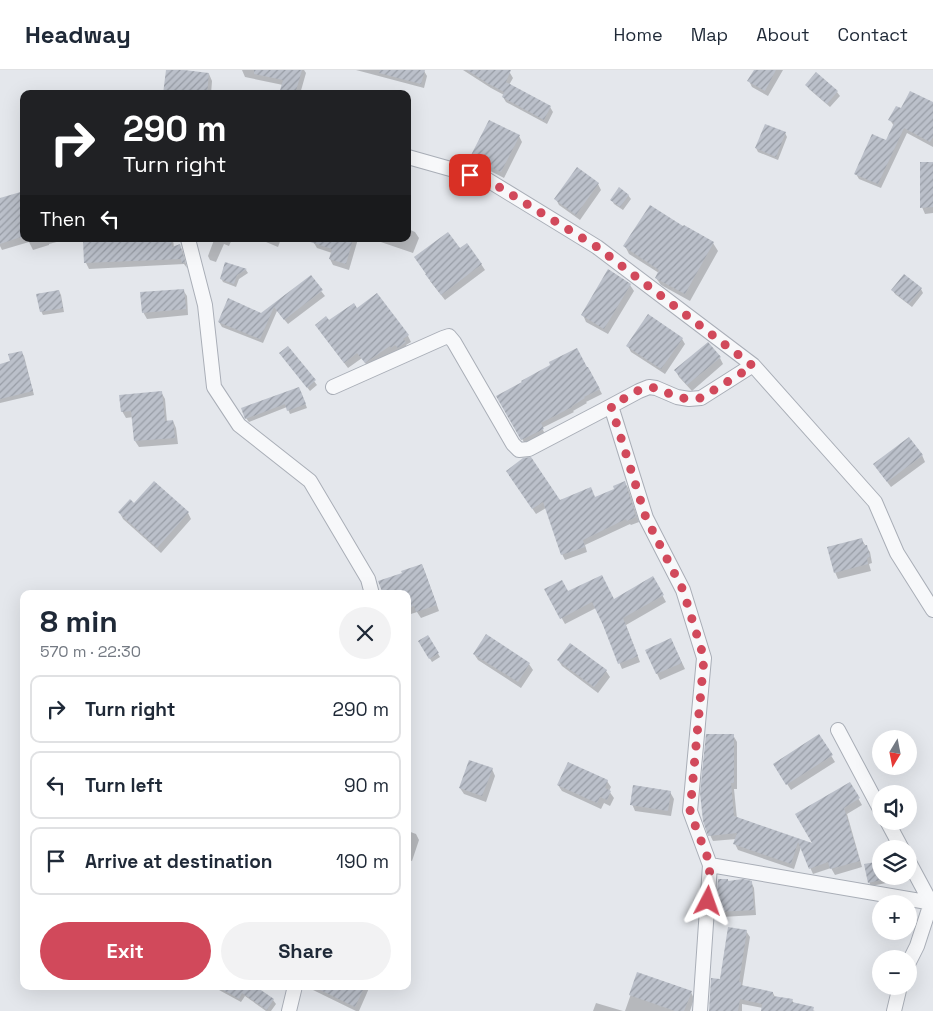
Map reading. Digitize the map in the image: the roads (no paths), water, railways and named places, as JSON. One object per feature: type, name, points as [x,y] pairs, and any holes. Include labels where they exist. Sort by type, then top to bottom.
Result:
[{"type":"street","points":[[411,158],[486,179],[597,247],[753,366],[874,502],[896,554],[933,610]]},
{"type":"street","points":[[189,242],[206,305],[214,387],[239,425],[310,481],[368,579],[371,590]]},
{"type":"street","points":[[333,387],[449,336],[513,444],[520,450],[529,449],[639,390],[649,387],[677,397],[701,398],[753,366]]},
{"type":"street","points":[[611,406],[646,518],[683,590],[704,658],[690,812],[710,864],[700,1011]]},
{"type":"street","points":[[838,730],[872,794]]},
{"type":"street","points":[[710,864],[932,903]]},
{"type":"street","points":[[915,950],[932,903],[917,876]]},
{"type":"street","points":[[289,1011],[294,990]]},
{"type":"street","points":[[894,1011],[898,995]]}]
